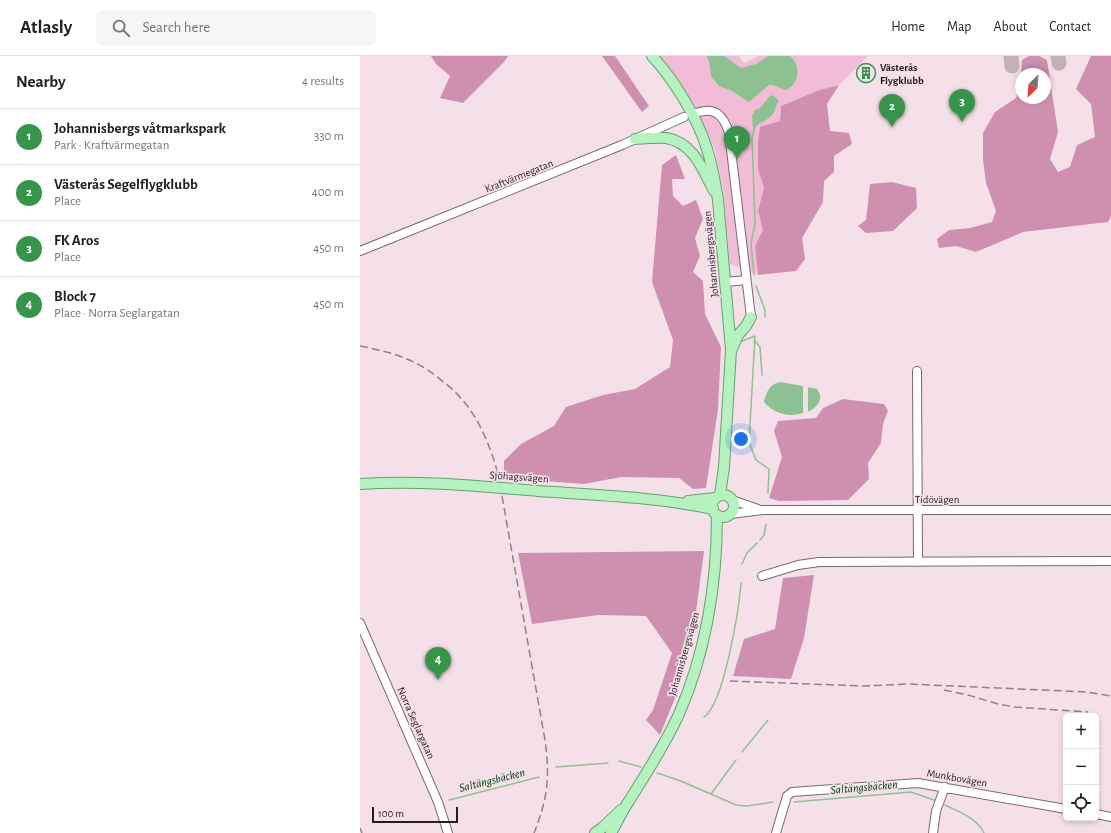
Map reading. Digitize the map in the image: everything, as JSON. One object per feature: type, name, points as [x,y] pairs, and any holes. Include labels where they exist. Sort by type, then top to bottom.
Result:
[{"type":"main road","name":"Johannisbergsvägen","points":[[652,56],[677,90],[688,108],[706,145],[715,179],[726,282],[731,350],[724,467],[724,497]]},
{"type":"main road","points":[[635,139],[668,138],[677,141],[689,149],[700,164],[718,200]]},
{"type":"main road","points":[[731,350],[738,335],[746,326],[751,317]]},
{"type":"main road","name":"Sjöhagsvägen","points":[[360,484],[409,482],[475,486],[677,503],[722,514]]},
{"type":"main road","points":[[724,497],[734,505],[733,510],[722,514],[713,502],[724,497]]},
{"type":"main road","name":"Sjöhagsvägen","points":[[677,503],[724,497]]},
{"type":"main road","name":"Johannisbergsvägen","points":[[611,833],[666,739],[686,696],[701,645],[708,614],[722,514]]},
{"type":"main road","name":"Johannisbergsvägen","points":[[594,833],[602,828],[628,803]]},
{"type":"street","points":[[696,113],[704,110],[718,114],[725,121],[729,133],[751,317]]},
{"type":"street","name":"Kraftvärmegatan","points":[[360,252],[635,139],[684,117]]},
{"type":"street","points":[[726,282],[746,280]]},
{"type":"street","points":[[917,371],[918,562]]},
{"type":"street","name":"Tidövägen","points":[[724,497],[763,510]]},
{"type":"street","name":"Tidövägen","points":[[722,514],[763,510],[1111,510]]},
{"type":"street","points":[[762,576],[811,563],[1111,561]]},
{"type":"street","name":"Norra Seglargatan","points":[[360,624],[438,802],[448,833]]},
{"type":"street","name":"Munkbovägen","points":[[776,833],[787,796],[792,792],[918,783],[1063,808]]},
{"type":"street","points":[[934,833],[936,811],[945,787]]},
{"type":"street","points":[[1099,815],[1111,817]]},
{"type":"shaded area","points":[[431,56],[508,56],[504,62],[463,103],[440,98],[450,76],[436,64]]},
{"type":"shaded area","points":[[602,56],[615,56],[649,106],[642,112]]},
{"type":"shaded area","points":[[660,56],[739,56],[744,63],[758,56],[868,56],[839,85],[819,90],[781,106],[780,121],[758,211],[764,230],[755,246],[758,275],[730,264],[723,189],[715,150],[695,106]]},
{"type":"shaded area","points":[[706,56],[724,56],[741,68],[756,64],[768,56],[790,56],[796,65],[796,79],[791,87],[786,90],[769,85],[749,102],[732,91],[719,86],[711,76],[709,61]]},
{"type":"shaded area","points":[[1029,56],[1039,56],[1047,60],[1048,68],[1021,68],[1022,60]]},
{"type":"shaded area","points":[[1091,56],[1111,56],[1111,216],[1108,222],[1023,232],[976,252],[956,246],[939,248],[937,239],[949,230],[970,228],[992,222],[996,211],[986,183],[983,160],[983,133],[995,112],[1015,99],[1015,104],[1051,104],[1051,86],[1058,132],[1050,159],[1058,172],[1070,167],[1077,145],[1095,137],[1091,104],[1076,89]]},
{"type":"shaded area","points":[[839,85],[827,104],[830,131],[849,133],[852,144],[834,156],[834,172],[824,181],[823,202],[802,238],[805,259],[796,271],[758,275],[755,246],[763,230],[758,211],[764,187],[758,170],[758,143],[760,127],[780,121],[781,106],[819,90]]},
{"type":"shaded area","points":[[773,95],[779,101],[773,113],[769,118],[758,124],[755,129],[753,129],[752,116],[755,110],[760,108],[769,97]]},
{"type":"shaded area","points":[[676,155],[685,179],[672,179],[673,196],[683,206],[696,200],[703,219],[695,238],[700,256],[693,272],[703,281],[705,314],[721,347],[718,409],[706,488],[693,489],[679,478],[621,477],[584,484],[504,478],[504,461],[521,444],[554,426],[566,407],[603,395],[635,389],[670,367],[673,340],[652,282],[662,165]]},
{"type":"shaded area","points":[[892,182],[916,188],[917,208],[893,231],[866,233],[858,226],[866,220],[870,184]]},
{"type":"shaded area","points":[[780,382],[803,386],[803,413],[792,415],[782,414],[772,409],[764,402],[769,389]]},
{"type":"shaded area","points":[[808,387],[817,389],[820,395],[820,401],[810,411],[808,411]]},
{"type":"shaded area","points":[[843,399],[884,404],[888,411],[883,424],[881,443],[868,463],[869,479],[848,500],[779,501],[769,498],[782,457],[774,431],[778,421],[816,418],[823,408]]},
{"type":"shaded area","points":[[704,551],[692,642],[675,698],[660,735],[646,720],[653,710],[672,653],[646,616],[598,615],[532,624],[518,553]]},
{"type":"shaded area","points":[[814,575],[804,638],[791,679],[733,676],[744,639],[775,629],[783,578]]},
{"type":"waterway","points":[[754,129],[752,138],[755,224],[751,243],[754,275]]},
{"type":"waterway","points":[[756,286],[765,310],[765,317]]},
{"type":"waterway","points":[[755,336],[749,442],[756,460],[769,469],[768,493]]},
{"type":"waterway","points":[[742,341],[755,336]]},
{"type":"waterway","points":[[754,340],[760,347],[762,375]]},
{"type":"waterway","points":[[760,540],[764,535],[766,524]]},
{"type":"waterway","points":[[742,564],[747,553],[757,543]]},
{"type":"waterway","points":[[704,717],[711,709],[724,676],[734,633],[741,583]]},
{"type":"waterway","name":"Saltängsbäcken","points":[[742,752],[768,720]]},
{"type":"waterway","name":"Saltängsbäcken","points":[[711,794],[736,760]]},
{"type":"waterway","name":"Saltängsbäcken","points":[[619,761],[641,767]]},
{"type":"waterway","name":"Saltängsbäcken","points":[[556,767],[608,763]]},
{"type":"waterway","name":"Saltängsbäcken","points":[[657,773],[681,781],[736,805],[747,806],[773,802]]},
{"type":"waterway","name":"Saltängsbäcken","points":[[449,800],[539,777]]},
{"type":"waterway","name":"Saltängsbäcken","points":[[794,802],[911,792],[934,800]]},
{"type":"waterway","name":"Saltängsbäcken","points":[[945,805],[972,820],[984,833]]},
{"type":"taxiway","points":[[1011,56],[1012,66]]},
{"type":"taxiway","points":[[1058,56],[1059,63]]},
{"type":"railway","points":[[360,346],[388,352],[413,362],[429,371],[451,388],[470,409],[482,431],[492,454],[499,478]]},
{"type":"railway","points":[[502,496],[547,753],[547,787],[539,820],[534,833]]},
{"type":"railway","points":[[730,681],[863,686],[908,684],[1087,692],[1111,696]]},
{"type":"railway","points":[[944,690],[1015,707],[1088,712]]},
{"type":"railway","points":[[360,828],[362,833]]},
{"type":"place","name":"Västerås Flygklubb","points":[[866,73]]},
{"type":"place","name":"FK Aros","points":[[962,122]]},
{"type":"place","name":"Västerås Segelflygklubb","points":[[892,127]]},
{"type":"place","name":"Johannisbergs våtmarkspark","points":[[737,159]]},
{"type":"place","name":"Block 7","points":[[438,680]]}]
